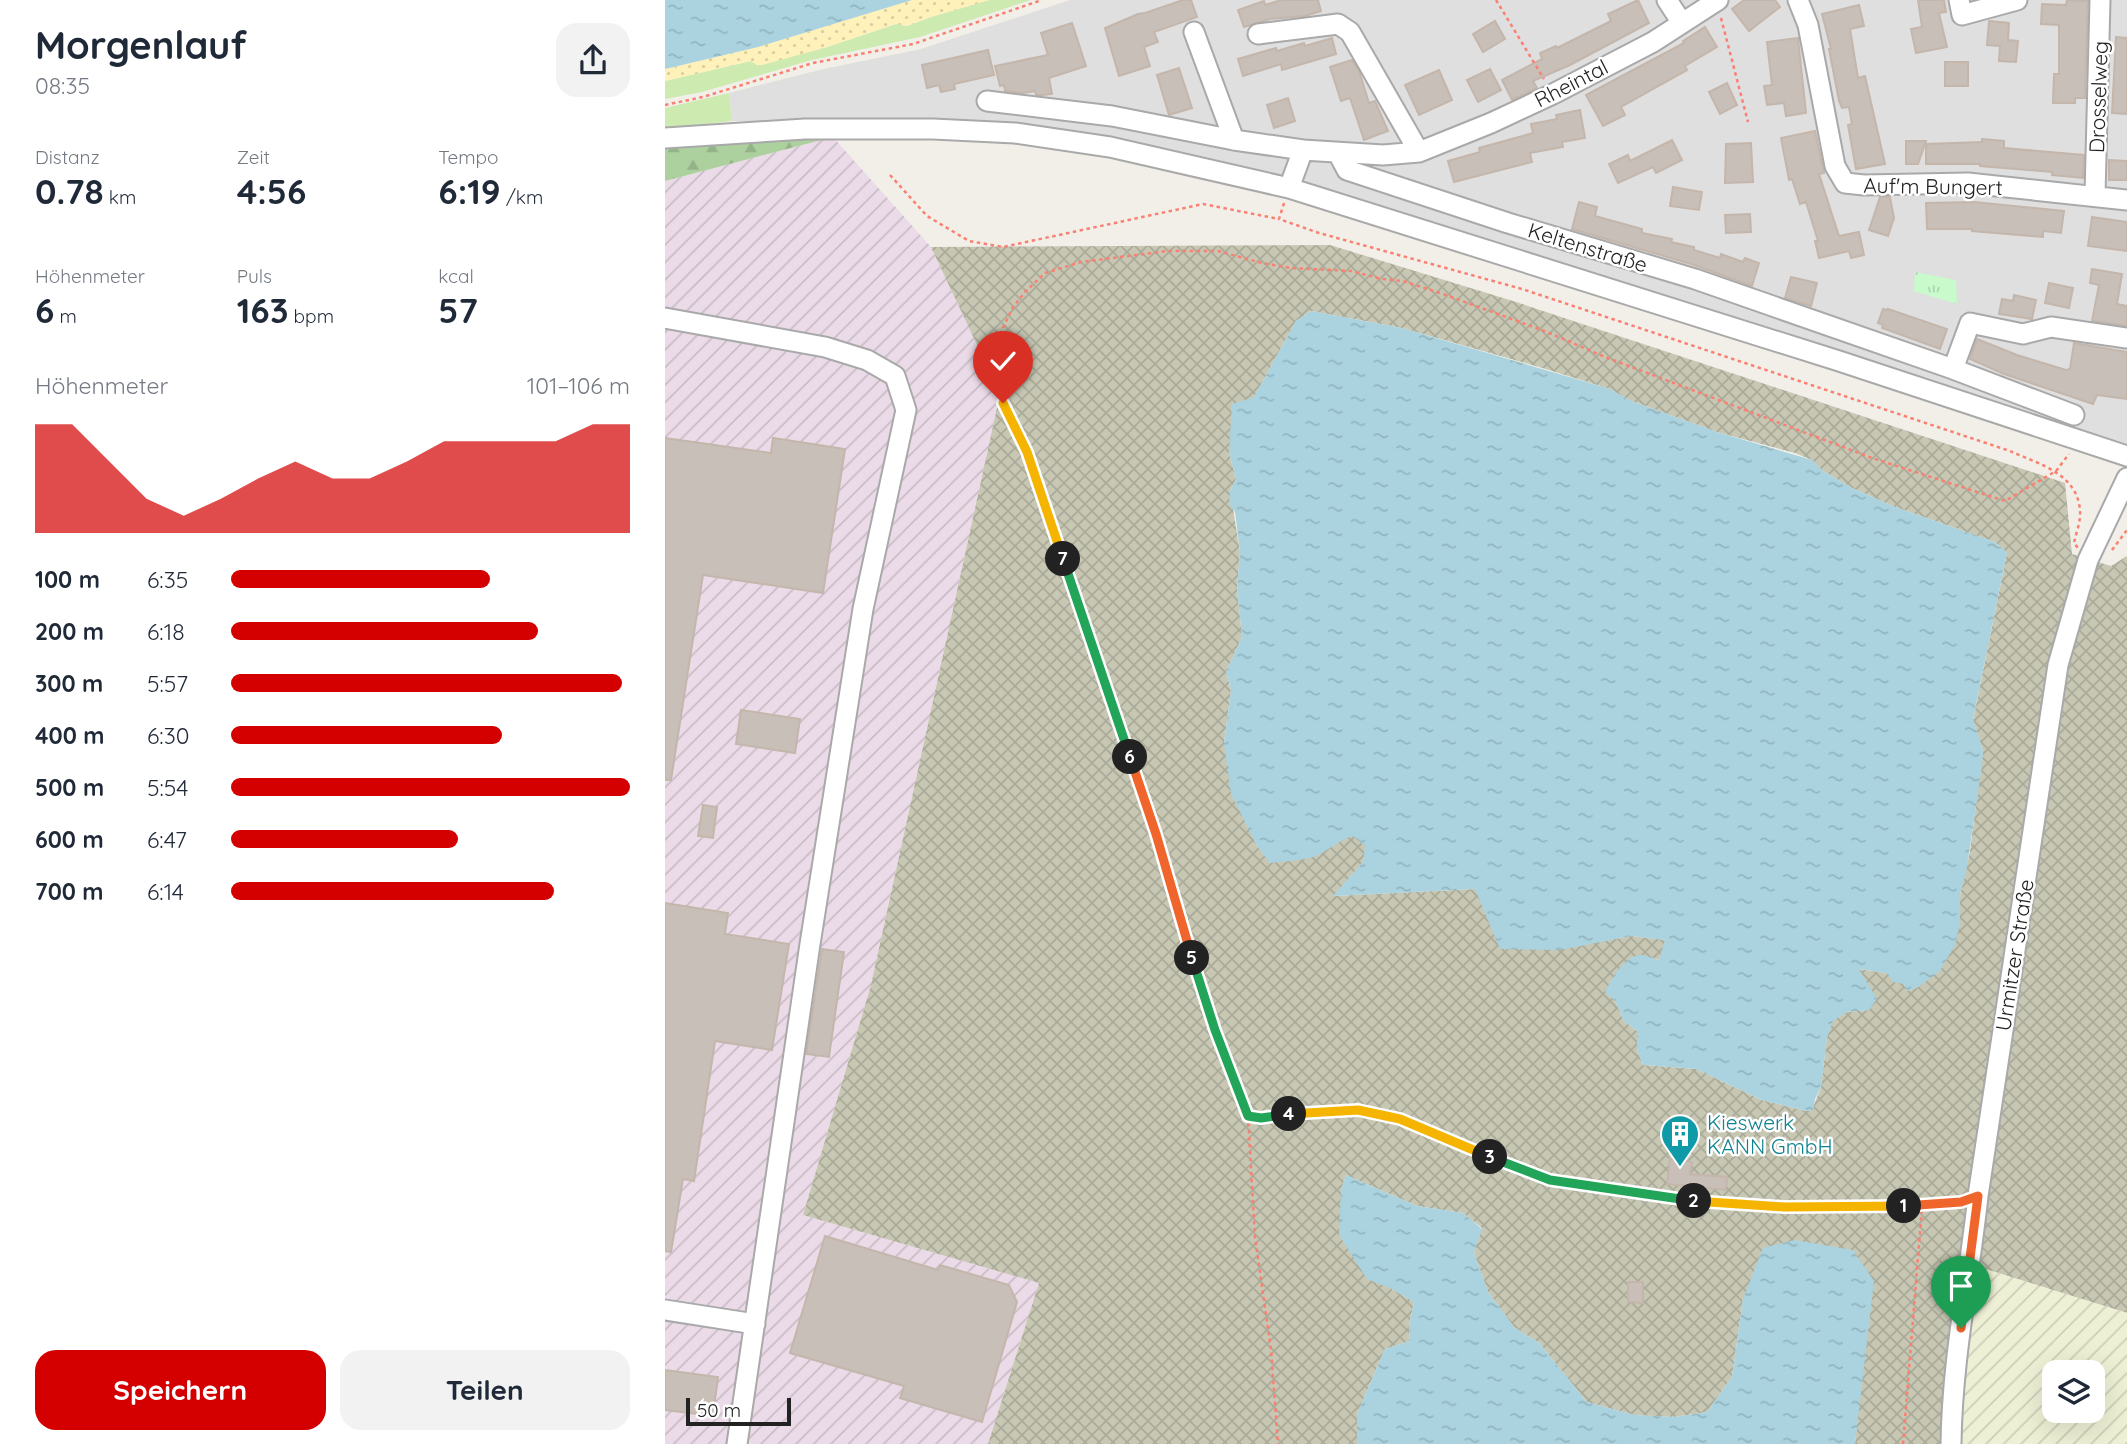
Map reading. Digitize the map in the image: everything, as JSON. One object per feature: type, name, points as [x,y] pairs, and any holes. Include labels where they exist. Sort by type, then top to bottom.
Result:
[{"type":"street","points":[[1668,0],[1682,23]]},
{"type":"street","name":"Rheintal","points":[[987,101],[1112,116],[1234,140],[1303,150],[1383,155],[1419,152],[1553,94],[1653,41],[1717,0]]},
{"type":"street","name":"Auf'm Bungert","points":[[1798,0],[1808,25],[1835,166],[1845,183],[1968,183],[2127,200]]},
{"type":"street","points":[[1959,0],[1962,15],[2017,0]]},
{"type":"street","name":"Drosselweg","points":[[2095,195],[2100,0]]},
{"type":"street","points":[[1258,34],[1338,24],[1350,32],[1419,152]]},
{"type":"street","points":[[1194,32],[1234,140]]},
{"type":"street","points":[[665,138],[805,129],[933,128],[1015,133],[1111,147],[1289,188],[1826,356],[2127,456]]},
{"type":"street","points":[[1289,188],[1303,150]]},
{"type":"street","name":"Keltenstraße","points":[[1338,153],[1347,170],[1508,223],[1695,279],[1953,369],[2074,415]]},
{"type":"street","points":[[665,318],[775,336],[867,360],[895,376],[907,410],[863,609],[808,958],[737,1444]]},
{"type":"street","points":[[1953,369],[1970,323],[2023,334],[2051,327],[2127,338]]},
{"type":"street","name":"Urmitzer Straße","points":[[1951,1444],[1951,1392],[2058,666],[2088,560],[2127,478]]},
{"type":"street","points":[[665,1310],[755,1324]]},
{"type":"path","points":[[665,105],[703,97],[813,63],[913,44],[1042,0]]},
{"type":"path","points":[[1496,0],[1553,94]]},
{"type":"path","points":[[1717,0],[1748,122]]},
{"type":"path","points":[[890,175],[927,216],[969,241],[1003,247],[1203,204],[1279,219],[1319,233],[1522,289],[2010,451],[2056,471],[2077,491],[2081,513],[2074,544],[2088,560],[2106,559],[2127,530]]},
{"type":"path","points":[[1279,219],[1289,188]]},
{"type":"path","points":[[1278,1444],[1272,1350],[1255,1237],[1248,1116],[1215,1030],[1156,834],[1032,465],[1003,403],[996,375],[995,356],[1000,334],[1013,307],[1045,273],[1081,262],[1168,251],[1218,251],[1291,268],[1351,271],[1403,281],[1443,294],[1872,458],[2005,501],[2056,471]]},
{"type":"path","points":[[1248,1116],[1261,1118],[1358,1110],[1400,1119],[1550,1180],[1678,1199],[1784,1207],[1922,1205],[1961,1202],[1978,1196]]},
{"type":"path","points":[[1903,1444],[1922,1205]]},
{"type":"shaded area","points":[[1070,0],[2127,0],[2127,444],[1304,182],[1112,137],[1020,124],[732,121],[729,93],[819,70],[921,49]]},
{"type":"shaded area","points":[[833,137],[931,247],[1000,394],[871,985],[803,1215],[1039,1283],[988,1444],[665,1444],[665,181]]},
{"type":"shaded area","points":[[1330,245],[1513,301],[2065,483],[2072,554],[2111,566],[2127,556],[2127,1313],[1965,1263],[1945,1444],[1855,1444],[1862,1375],[1743,1299],[1732,1377],[1707,1412],[1674,1417],[1634,1415],[1587,1402],[1539,1343],[1514,1327],[1488,1292],[1474,1253],[1482,1228],[1463,1213],[1417,1206],[1346,1175],[1341,1190],[1392,1289],[1414,1302],[1409,1326],[1410,1341],[1385,1349],[1357,1414],[1357,1444],[988,1444],[1039,1283],[803,1215],[871,985],[1000,394],[931,247]],"holes":[[[1311,311],[1402,328],[1610,389],[1629,400],[1717,432],[1795,453],[1812,460],[1823,471],[1852,488],[1895,507],[1995,542],[2007,553],[1973,720],[1983,751],[1970,851],[1960,895],[1960,923],[1927,980],[1918,987],[1906,991],[1904,984],[1887,973],[1858,969],[1869,1010],[1847,1012],[1833,1020],[1827,1037],[1821,1087],[1812,1110],[1806,1111],[1762,1100],[1696,1069],[1643,1065],[1637,1050],[1637,1031],[1624,1021],[1615,1001],[1652,958],[1659,960],[1666,940],[1631,936],[1581,945],[1475,889],[1334,896],[1363,862],[1366,846],[1353,835],[1336,842],[1321,853],[1306,858],[1257,846],[1248,827],[1224,743],[1231,690],[1226,672],[1242,637],[1237,589],[1240,552],[1230,491],[1236,479],[1229,453],[1254,397],[1296,321]]]},
{"type":"shaded area","points":[[1976,1266],[2127,1313],[2127,1444],[1956,1444]]},
{"type":"green space","points":[[989,0],[1031,0],[920,37],[812,60],[702,92],[665,99],[665,81],[751,61],[758,65],[827,47],[896,24],[907,26]]},
{"type":"green space","points":[[729,93],[732,121],[665,129],[665,108]]},
{"type":"green space","points":[[833,137],[665,181],[665,145]]},
{"type":"green space","points":[[1915,272],[1956,280],[1957,304],[1914,291]]},
{"type":"sand","points":[[912,0],[989,0],[907,26],[896,24],[758,66],[751,61],[665,81],[665,69],[758,47]]},
{"type":"water","points":[[665,0],[912,0],[758,47],[665,69]]},
{"type":"water","points":[[1311,311],[1402,328],[1610,389],[1629,400],[1717,432],[1812,460],[1823,471],[1852,488],[1895,507],[1995,542],[2007,553],[1973,719],[1983,751],[1982,766],[1966,873],[1960,894],[1960,923],[1955,945],[1940,971],[1918,987],[1906,991],[1904,984],[1893,982],[1887,973],[1859,969],[1877,999],[1869,1010],[1847,1012],[1833,1021],[1827,1037],[1821,1087],[1813,1110],[1807,1111],[1762,1100],[1696,1069],[1643,1065],[1637,1050],[1637,1031],[1624,1021],[1615,1001],[1605,992],[1619,969],[1629,959],[1641,955],[1659,960],[1665,940],[1631,936],[1560,950],[1500,949],[1475,889],[1333,896],[1363,862],[1365,846],[1353,836],[1316,856],[1290,861],[1270,863],[1257,846],[1231,794],[1224,743],[1231,690],[1226,672],[1242,637],[1237,589],[1240,552],[1235,512],[1229,504],[1230,491],[1236,479],[1229,453],[1232,404],[1254,397],[1296,321]]},
{"type":"water","points":[[1346,1175],[1417,1206],[1463,1213],[1482,1229],[1474,1253],[1488,1292],[1514,1327],[1539,1343],[1587,1402],[1634,1415],[1674,1417],[1707,1412],[1732,1377],[1743,1299],[1763,1248],[1795,1240],[1853,1250],[1874,1281],[1855,1444],[1357,1444],[1357,1414],[1385,1349],[1410,1341],[1409,1326],[1414,1302],[1367,1279],[1339,1235],[1341,1190]]},
{"type":"building","points":[[1183,0],[1191,0],[1197,17],[1154,32],[1158,42],[1144,47],[1150,66],[1119,76],[1105,28]]},
{"type":"building","points":[[1281,0],[1318,0],[1321,11],[1305,16],[1270,19],[1244,27],[1238,10],[1264,1],[1265,5]]},
{"type":"building","points":[[1638,0],[1649,23],[1570,65],[1533,81],[1537,88],[1512,100],[1502,80],[1542,59],[1540,53],[1556,46],[1557,48],[1611,21],[1608,14]]},
{"type":"building","points":[[1744,0],[1775,0],[1780,7],[1749,31],[1732,9]]},
{"type":"building","points":[[1918,0],[1944,0],[1946,12],[1939,13],[1947,47],[1916,53],[1911,29],[1922,27]]},
{"type":"building","points":[[2067,0],[2088,1],[2085,98],[2075,98],[2075,103],[2053,103],[2054,74],[2059,74],[2059,25],[2041,24],[2042,4],[2066,5]]},
{"type":"building","points":[[1859,5],[1864,26],[1850,29],[1858,78],[1865,76],[1885,164],[1856,169],[1848,125],[1852,124],[1849,107],[1842,108],[1839,101],[1831,49],[1822,14]]},
{"type":"building","points":[[1495,21],[1505,39],[1483,52],[1473,34]]},
{"type":"building","points":[[1989,21],[2009,23],[2008,40],[2018,41],[2016,62],[1999,61],[2000,46],[1987,45]]},
{"type":"building","points":[[1072,23],[1086,66],[1049,78],[1052,94],[1005,91],[1004,85],[1000,86],[995,66],[1048,55],[1041,33]]},
{"type":"building","points":[[1705,27],[1717,47],[1685,66],[1687,70],[1621,107],[1625,115],[1603,126],[1586,95],[1684,43],[1683,41]]},
{"type":"building","points":[[2116,37],[2127,38],[2127,114],[2112,113]]},
{"type":"building","points":[[1332,38],[1336,54],[1282,70],[1281,64],[1243,76],[1238,59],[1276,48],[1277,51],[1304,43],[1305,46]]},
{"type":"building","points":[[1798,38],[1806,113],[1786,116],[1784,103],[1767,105],[1764,86],[1772,85],[1767,42]]},
{"type":"building","points":[[988,50],[994,75],[954,84],[955,89],[941,92],[939,85],[927,88],[922,65]]},
{"type":"building","points":[[1352,60],[1359,71],[1369,103],[1375,101],[1388,131],[1364,140],[1350,98],[1341,101],[1330,67]]},
{"type":"building","points":[[1945,62],[1968,62],[1968,86],[1945,86]]},
{"type":"building","points":[[1179,68],[1192,108],[1169,115],[1157,75]]},
{"type":"building","points":[[1490,69],[1501,90],[1478,102],[1467,80]]},
{"type":"building","points":[[1439,70],[1452,100],[1419,115],[1405,85]]},
{"type":"building","points":[[1727,83],[1737,105],[1720,114],[1709,92]]},
{"type":"building","points":[[1288,98],[1295,121],[1274,128],[1267,105]]},
{"type":"building","points":[[1580,110],[1585,138],[1562,142],[1563,147],[1530,153],[1532,162],[1454,182],[1448,161],[1480,152],[1479,148],[1533,133],[1531,124],[1557,119],[1556,115]]},
{"type":"building","points":[[1815,131],[1824,173],[1819,174],[1839,236],[1859,232],[1864,255],[1851,258],[1849,251],[1819,258],[1815,241],[1818,241],[1806,202],[1800,204],[1792,179],[1789,180],[1781,138]]},
{"type":"building","points":[[1982,139],[2004,141],[2004,148],[2084,155],[2083,178],[1980,164],[1926,164],[1926,144],[1982,142]]},
{"type":"building","points":[[1672,140],[1682,160],[1656,173],[1653,167],[1618,183],[1609,164],[1628,155],[1630,161]]},
{"type":"building","points":[[1906,141],[1926,141],[1918,164],[1906,164]]},
{"type":"building","points":[[1751,143],[1753,182],[1725,183],[1726,144]]},
{"type":"building","points":[[2109,160],[2127,161],[2127,180],[2109,180]]},
{"type":"building","points":[[1673,187],[1702,192],[1699,210],[1670,206]]},
{"type":"building","points":[[1880,197],[1890,197],[1894,218],[1888,236],[1869,230]]},
{"type":"building","points":[[1579,202],[1597,207],[1595,216],[1642,229],[1642,233],[1672,239],[1671,242],[1694,247],[1694,250],[1720,258],[1721,254],[1743,262],[1745,258],[1759,263],[1752,286],[1691,264],[1572,229]]},
{"type":"building","points":[[1974,202],[2064,211],[2061,233],[2043,231],[2043,237],[1972,229],[1927,229],[1926,203]]},
{"type":"building","points":[[1750,214],[1751,232],[1726,233],[1725,215]]},
{"type":"building","points":[[2092,217],[2127,222],[2127,251],[2088,246]]},
{"type":"building","points":[[2092,269],[2122,274],[2117,304],[2127,306],[2127,326],[2092,321],[2099,285],[2090,283]]},
{"type":"building","points":[[1791,277],[1817,283],[1811,306],[1785,298]]},
{"type":"building","points":[[2049,283],[2073,288],[2069,308],[2045,303]]},
{"type":"building","points":[[2014,295],[2036,300],[2032,319],[1999,314],[2002,299],[2013,301]]},
{"type":"building","points":[[1883,309],[1947,329],[1940,349],[1882,328],[1883,325],[1878,323]]},
{"type":"building","points":[[1977,339],[2066,370],[2070,369],[2074,343],[2127,352],[2127,399],[2097,395],[2093,404],[2004,374],[1970,359]]},
{"type":"building","points":[[665,438],[771,453],[773,438],[845,449],[823,593],[703,575],[671,780],[665,780]]},
{"type":"building","points":[[741,710],[800,719],[795,753],[736,744]]},
{"type":"building","points":[[703,805],[717,807],[713,838],[698,836]]},
{"type":"building","points":[[665,903],[728,913],[725,934],[789,944],[772,1050],[715,1041],[694,1181],[683,1179],[671,1252],[665,1251]]},
{"type":"building","points":[[822,949],[844,952],[829,1057],[806,1054]]},
{"type":"building","points":[[1670,1159],[1692,1162],[1690,1174],[1727,1177],[1726,1190],[1667,1184]]},
{"type":"building","points":[[825,1236],[938,1270],[940,1265],[1009,1285],[1017,1302],[982,1422],[900,1398],[904,1386],[790,1353]]},
{"type":"building","points":[[1628,1282],[1643,1282],[1643,1303],[1628,1302]]},
{"type":"building","points":[[665,1370],[718,1377],[713,1416],[665,1410]]},
{"type":"place","name":"Kieswerk KANN GmbH","points":[[1680,1168]]},
{"type":"route","points":[[1003,403],[1027,452],[1156,834],[1215,1030],[1248,1116],[1261,1118],[1358,1110],[1400,1119],[1550,1180],[1678,1199],[1784,1207],[1943,1204],[1970,1200],[1978,1196],[1961,1328]]}]
